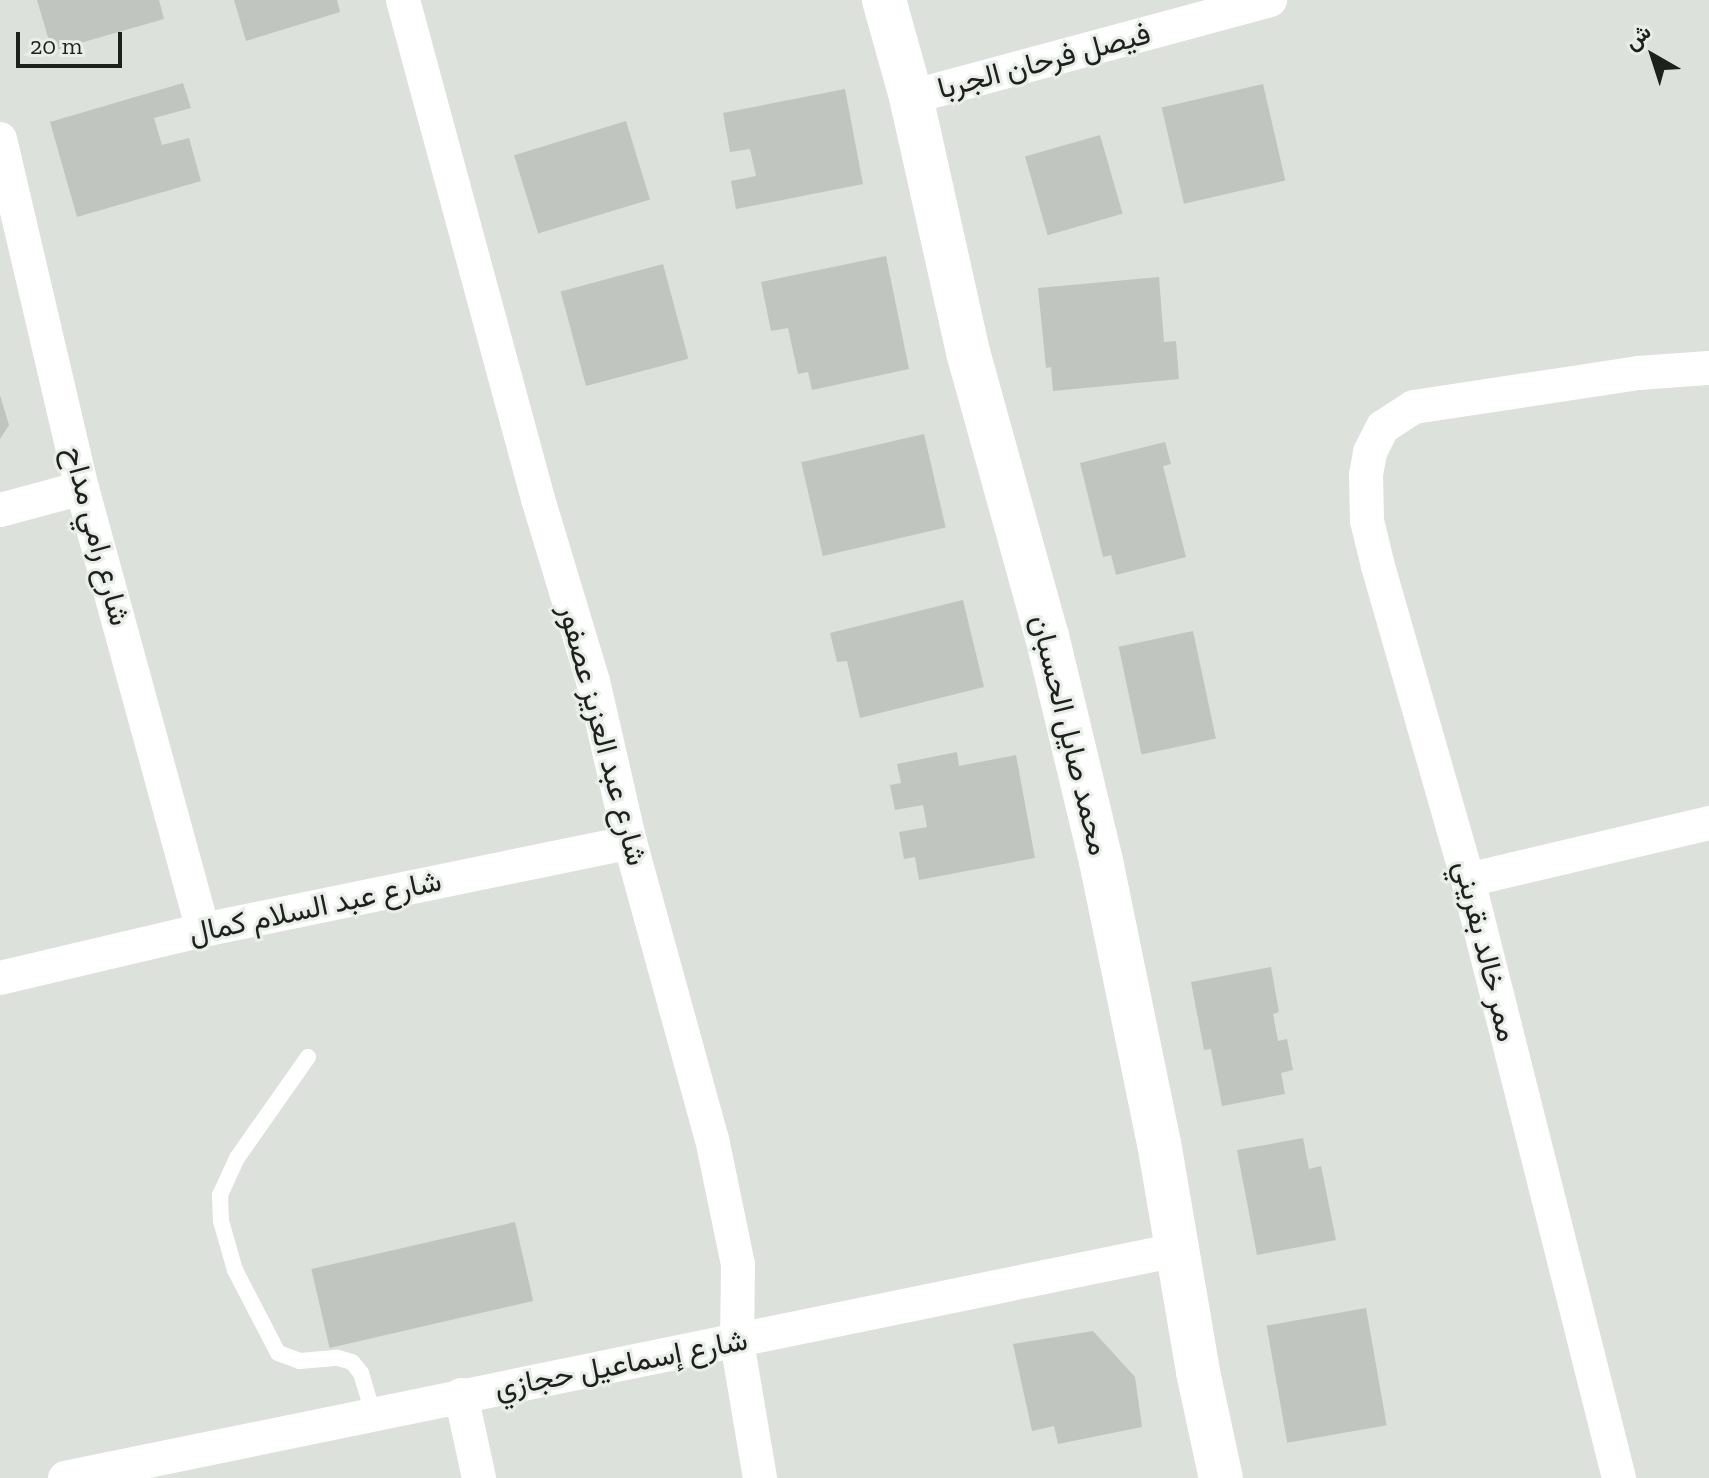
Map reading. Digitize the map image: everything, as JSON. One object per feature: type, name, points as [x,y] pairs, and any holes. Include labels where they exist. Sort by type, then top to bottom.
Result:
[{"type":"street","name":"شارع عبد العزيز عصفور","points":[[403,0],[534,484],[593,681],[630,842],[726,1204],[738,1264],[737,1342],[760,1478]]},
{"type":"street","name":"محمد صايل الحسبان","points":[[884,0],[911,97],[968,352],[1047,636],[1101,861],[1159,1143],[1221,1478]]},
{"type":"street","name":"فيصل فرحان الجربا","points":[[911,97],[1270,0]]},
{"type":"street","name":"شارع رامي مداح","points":[[0,139],[82,488],[203,930]]},
{"type":"street","name":"ممر خالد بقريني","points":[[1619,1478],[1468,880],[1367,521],[1366,475],[1370,452],[1383,427],[1414,407],[1638,373],[1709,368]]},
{"type":"street","points":[[0,510],[82,488]]},
{"type":"street","points":[[1468,880],[1709,823]]},
{"type":"street","name":"شارع عبد السلام كمال","points":[[0,978],[203,930],[630,842]]},
{"type":"street","name":"شارع إسماعيل حجازي","points":[[65,1478],[1177,1250]]},
{"type":"street","points":[[461,1395],[479,1478]]},
{"type":"lane","points":[[308,1057],[237,1158],[220,1195],[221,1221],[235,1270],[278,1353],[300,1361],[338,1358],[352,1362],[361,1373],[373,1413]]},
{"type":"building","points":[[37,0],[159,0],[164,19],[52,51]]},
{"type":"building","points":[[234,0],[337,0],[340,12],[246,41]]},
{"type":"building","points":[[183,83],[191,108],[154,118],[162,145],[189,138],[201,181],[77,217],[50,122]]},
{"type":"building","points":[[1263,84],[1285,180],[1184,204],[1162,107]]},
{"type":"building","points":[[845,89],[863,184],[736,209],[731,181],[756,176],[750,149],[730,152],[723,113]]},
{"type":"building","points":[[626,121],[650,199],[538,234],[514,155]]},
{"type":"building","points":[[1100,135],[1123,214],[1048,235],[1025,156]]},
{"type":"building","points":[[886,256],[909,369],[812,390],[808,372],[798,374],[788,328],[771,331],[761,282]]},
{"type":"building","points":[[663,264],[688,359],[586,386],[561,291]]},
{"type":"building","points":[[1159,277],[1164,342],[1176,341],[1179,379],[1053,391],[1051,367],[1046,368],[1038,288]]},
{"type":"building","points":[[0,395],[9,425],[0,439]]},
{"type":"building","points":[[924,434],[946,528],[823,556],[801,462]]},
{"type":"building","points":[[1165,442],[1171,464],[1163,466],[1186,557],[1116,575],[1111,555],[1103,557],[1080,463]]},
{"type":"building","points":[[963,600],[984,687],[860,718],[847,661],[837,662],[830,633]]},
{"type":"building","points":[[1193,631],[1216,739],[1142,754],[1119,647]]},
{"type":"building","points":[[957,752],[959,766],[1016,755],[1035,858],[919,880],[915,857],[904,859],[899,832],[927,827],[923,805],[895,810],[890,785],[901,783],[897,764]]},
{"type":"building","points":[[1271,967],[1279,1012],[1273,1014],[1278,1041],[1287,1039],[1293,1070],[1281,1073],[1285,1094],[1222,1106],[1211,1049],[1204,1050],[1191,982]]},
{"type":"building","points":[[1303,1138],[1309,1169],[1321,1166],[1336,1240],[1257,1255],[1237,1150]]},
{"type":"building","points":[[515,1222],[533,1301],[330,1348],[311,1269]]},
{"type":"building","points":[[1366,1308],[1387,1425],[1287,1443],[1267,1326]]},
{"type":"building","points":[[1093,1331],[1135,1377],[1142,1427],[1058,1444],[1054,1426],[1032,1431],[1013,1344]]}]
